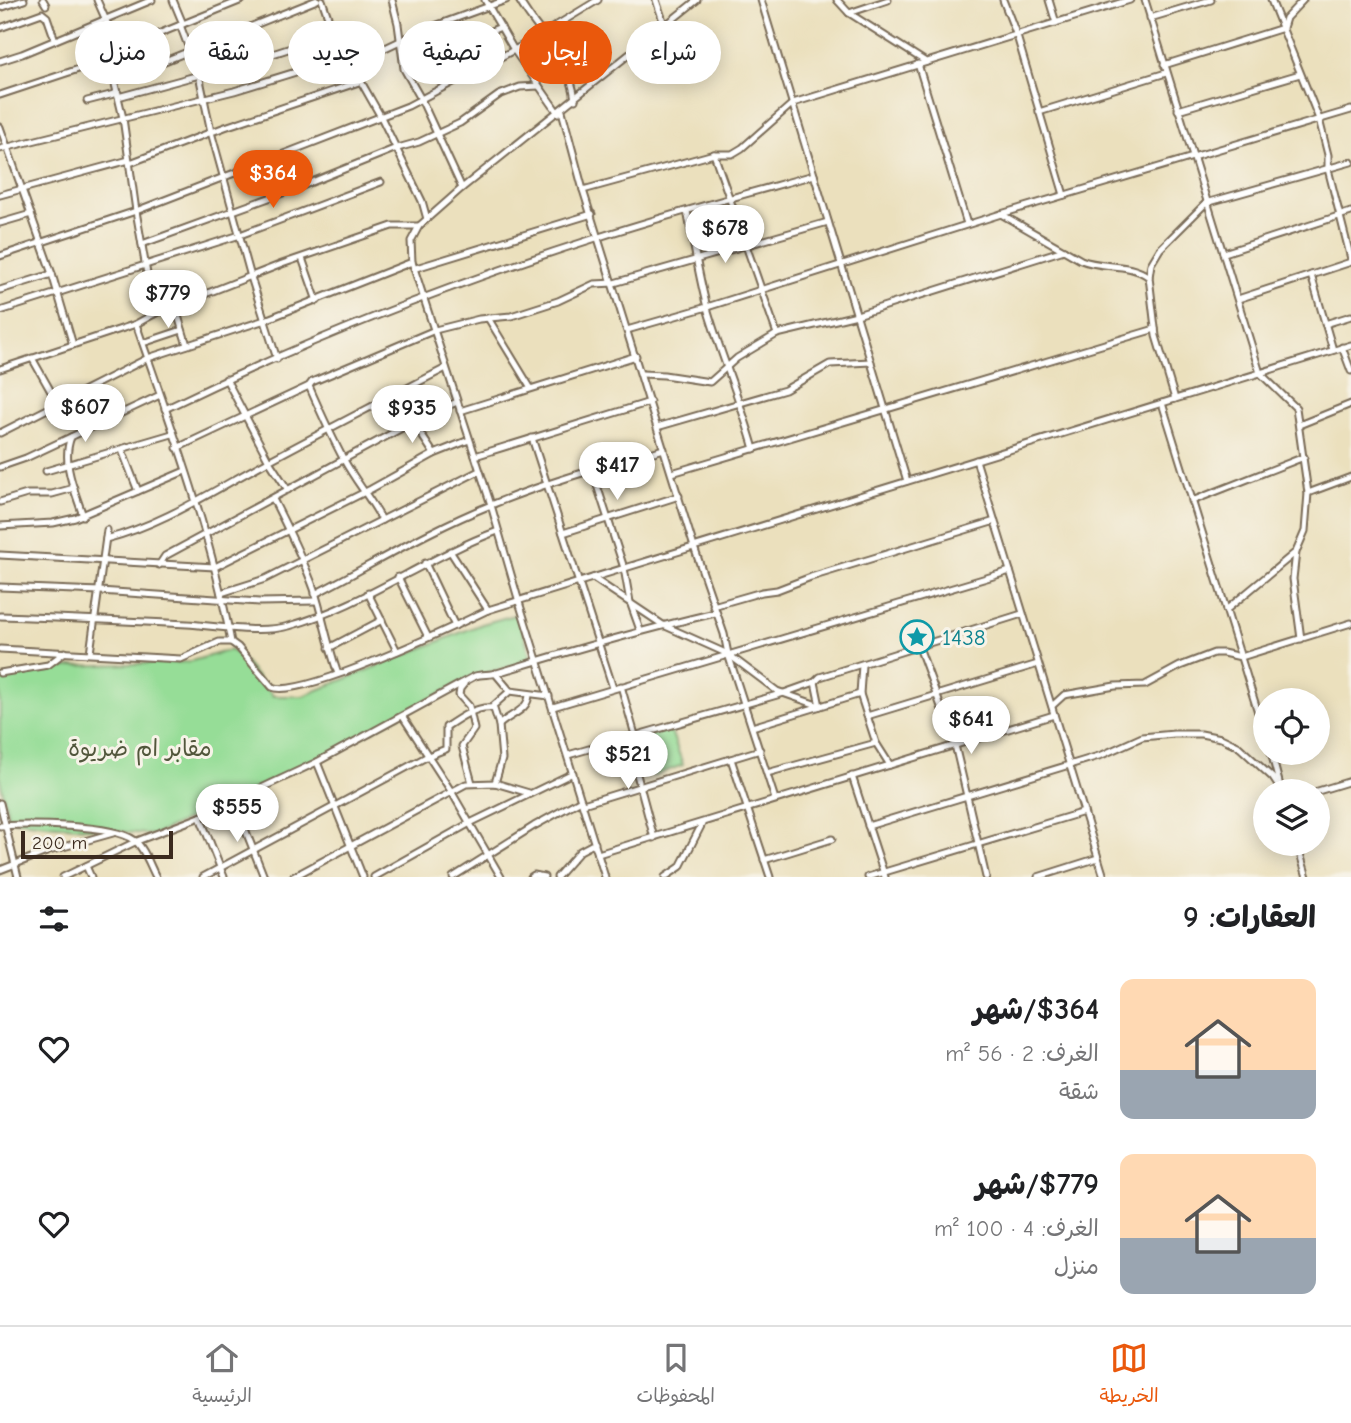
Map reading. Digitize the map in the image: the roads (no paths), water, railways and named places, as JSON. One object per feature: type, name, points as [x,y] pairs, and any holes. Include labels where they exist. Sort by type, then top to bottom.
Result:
[{"type":"street","points":[[0,8],[24,0]]},
{"type":"street","points":[[97,0],[105,20]]},
{"type":"street","points":[[0,61],[152,0]]},
{"type":"street","points":[[173,0],[184,31]]},
{"type":"street","points":[[170,30],[242,0]]},
{"type":"street","points":[[267,21],[319,0],[328,21]]},
{"type":"street","points":[[392,0],[399,31]]},
{"type":"street","points":[[485,0],[497,21]]},
{"type":"street","points":[[452,21],[506,0]]},
{"type":"street","points":[[519,0],[534,21]]},
{"type":"street","points":[[564,21],[598,0]]},
{"type":"street","points":[[656,0],[662,21]]},
{"type":"street","points":[[672,21],[697,0]]},
{"type":"street","points":[[761,0],[907,481]]},
{"type":"street","points":[[837,0],[849,13],[926,62]]},
{"type":"street","points":[[849,13],[869,3],[888,0]]},
{"type":"street","points":[[1003,0],[1017,36],[1065,195]]},
{"type":"street","points":[[1049,0],[1056,23]]},
{"type":"street","points":[[583,190],[714,154],[732,154],[743,148],[793,103],[1017,36],[1111,3],[1130,0]]},
{"type":"street","points":[[1145,0],[1261,373],[1296,408],[1308,493],[1305,531],[1296,552],[1293,579],[1301,639]]},
{"type":"street","points":[[1150,19],[1211,0]]},
{"type":"street","points":[[1238,299],[1351,261],[1328,169],[1328,155],[1319,119],[1271,0]]},
{"type":"street","points":[[1283,28],[1286,18],[1303,0]]},
{"type":"street","points":[[0,28],[42,13],[47,17],[55,40]]},
{"type":"street","points":[[1164,65],[1283,28]]},
{"type":"street","points":[[505,34],[539,86],[560,112],[671,474],[775,799]]},
{"type":"street","points":[[0,256],[135,211],[381,117],[519,47]]},
{"type":"street","points":[[604,875],[491,505],[414,265],[411,241],[419,226],[462,188],[626,59]]},
{"type":"street","points":[[918,64],[967,224]]},
{"type":"street","points":[[0,95],[75,69]]},
{"type":"street","points":[[3,148],[205,98],[288,74]]},
{"type":"street","points":[[1039,112],[1166,74]]},
{"type":"street","points":[[1178,110],[1300,75]]},
{"type":"street","points":[[87,102],[184,79]]},
{"type":"street","points":[[116,84],[154,314]]},
{"type":"street","points":[[201,84],[211,132],[277,359]]},
{"type":"street","points":[[0,195],[130,162],[353,84]]},
{"type":"street","points":[[364,84],[422,201],[427,219]]},
{"type":"street","points":[[412,84],[462,188]]},
{"type":"street","points":[[573,84],[575,100]]},
{"type":"street","points":[[142,244],[437,134],[460,123],[499,95],[520,87],[539,86]]},
{"type":"street","points":[[628,330],[967,224],[1351,110]]},
{"type":"street","points":[[0,128],[3,148],[22,188],[73,345]]},
{"type":"street","points":[[714,154],[777,334]]},
{"type":"street","points":[[1175,399],[1155,329],[1149,278],[1151,264],[1160,249],[1206,203],[1351,162]]},
{"type":"street","points":[[165,409],[226,379],[425,298],[599,237],[814,175]]},
{"type":"street","points":[[0,311],[240,235],[381,182]]},
{"type":"street","points":[[687,211],[707,307],[726,369],[741,402],[754,449]]},
{"type":"street","points":[[1224,253],[1351,212]]},
{"type":"street","points":[[0,223],[31,214]]},
{"type":"street","points":[[0,433],[148,358],[265,320],[414,265],[592,214]]},
{"type":"street","points":[[1001,214],[1093,265],[1130,268],[1149,278]]},
{"type":"street","points":[[177,448],[246,418],[312,382],[435,330],[488,318],[511,316],[558,301],[598,282],[614,283],[828,222]]},
{"type":"street","points":[[0,368],[136,324],[154,314],[302,257],[391,226],[419,226]]},
{"type":"street","points":[[642,374],[710,382],[754,347],[777,334],[857,315],[1064,250]]},
{"type":"street","points":[[302,257],[317,301]]},
{"type":"street","points":[[0,290],[52,274]]},
{"type":"street","points":[[1311,275],[1333,350]]},
{"type":"street","points":[[175,306],[187,345]]},
{"type":"street","points":[[1325,324],[1351,316]]},
{"type":"street","points":[[488,318],[530,387]]},
{"type":"street","points":[[136,324],[196,501],[215,567],[231,642]]},
{"type":"street","points":[[671,474],[1155,329]]},
{"type":"street","points":[[143,342],[182,330]]},
{"type":"street","points":[[0,649],[181,659],[215,643],[231,642],[274,689],[290,690],[397,651],[488,610],[1351,345]]},
{"type":"street","points":[[1342,347],[1351,371]]},
{"type":"street","points":[[460,411],[636,356]]},
{"type":"street","points":[[32,358],[58,404]]},
{"type":"street","points":[[657,427],[785,390],[830,364],[871,362]]},
{"type":"street","points":[[106,539],[129,533],[196,501],[328,428],[446,368]]},
{"type":"street","points":[[226,379],[288,491]]},
{"type":"street","points":[[309,386],[344,460],[382,520]]},
{"type":"street","points":[[0,467],[160,395]]},
{"type":"street","points":[[159,565],[164,556],[413,422],[457,402]]},
{"type":"street","points":[[475,456],[650,402]]},
{"type":"street","points":[[1162,403],[1253,696]]},
{"type":"street","points":[[1299,425],[1351,404]]},
{"type":"street","points":[[413,422],[434,454]]},
{"type":"street","points":[[46,471],[172,434]]},
{"type":"street","points":[[71,437],[68,445],[68,466],[83,516]]},
{"type":"street","points":[[533,438],[613,688]]},
{"type":"street","points":[[0,555],[215,567],[434,454],[469,440]]},
{"type":"street","points":[[0,587],[222,596],[270,602],[316,598],[444,526],[491,505],[547,484],[664,449]]},
{"type":"street","points":[[122,450],[138,491]]},
{"type":"street","points":[[1192,501],[1304,457]]},
{"type":"street","points":[[976,460],[1104,877]]},
{"type":"street","points":[[592,470],[624,568],[630,602],[640,630]]},
{"type":"street","points":[[0,527],[53,523],[83,516],[185,471]]},
{"type":"street","points":[[222,596],[265,579],[479,471]]},
{"type":"street","points":[[1308,493],[1351,477]]},
{"type":"street","points":[[0,502],[27,494],[52,494],[74,488]]},
{"type":"street","points":[[563,533],[679,496]]},
{"type":"street","points":[[273,499],[302,559],[338,674]]},
{"type":"street","points":[[63,877],[137,841],[200,817],[317,762],[479,675],[495,673],[663,625],[995,522]]},
{"type":"street","points":[[90,653],[107,530]]},
{"type":"street","points":[[0,616],[228,627],[289,626],[368,593],[450,551],[498,531]]},
{"type":"street","points":[[450,551],[488,610]]},
{"type":"street","points":[[1226,610],[1296,552]]},
{"type":"street","points":[[425,563],[455,626]]},
{"type":"street","points":[[553,707],[1010,571]]},
{"type":"street","points":[[398,578],[428,637]]},
{"type":"street","points":[[593,578],[663,625],[728,653],[777,691],[820,706]]},
{"type":"street","points":[[368,593],[397,651]]},
{"type":"street","points":[[568,755],[784,693],[814,682],[820,677],[1023,614]]},
{"type":"street","points":[[329,648],[382,620]]},
{"type":"street","points":[[1052,706],[1064,695],[1115,686],[1145,685],[1180,666],[1214,653],[1241,657],[1351,623]]},
{"type":"street","points":[[919,647],[955,745],[986,877]]},
{"type":"street","points":[[0,673],[48,665],[65,652]]},
{"type":"street","points":[[867,716],[1038,664]]},
{"type":"street","points":[[862,665],[860,694],[876,743],[890,765]]},
{"type":"street","points":[[495,673],[510,691],[549,696]]},
{"type":"street","points":[[466,681],[459,695],[469,706],[474,730],[462,746],[471,783]]},
{"type":"street","points":[[814,682],[820,706]]},
{"type":"street","points":[[621,686],[635,735]]},
{"type":"street","points":[[492,708],[510,691]]},
{"type":"street","points":[[752,727],[860,694]]},
{"type":"street","points":[[499,725],[526,707],[529,695]]},
{"type":"street","points":[[203,877],[335,808],[428,755],[446,749],[446,727],[469,713],[484,707],[492,708]]},
{"type":"street","points":[[492,708],[499,725],[502,763],[495,783]]},
{"type":"street","points":[[598,855],[1054,715]]},
{"type":"street","points":[[403,717],[451,791],[501,877]]},
{"type":"street","points":[[868,826],[1102,755],[1142,737],[1201,734],[1221,738],[1238,746],[1274,779]]},
{"type":"street","points":[[627,737],[654,838]]},
{"type":"street","points":[[767,773],[876,743]]},
{"type":"street","points":[[453,877],[486,855],[582,802],[760,750]]},
{"type":"street","points":[[731,758],[770,877]]},
{"type":"street","points":[[317,762],[363,877]]},
{"type":"street","points":[[374,877],[470,824],[573,773]]},
{"type":"street","points":[[852,776],[884,875]]},
{"type":"street","points":[[1330,788],[1351,781]]},
{"type":"street","points":[[293,877],[451,791],[471,783],[495,783],[530,793]]},
{"type":"street","points":[[234,801],[264,877]]},
{"type":"street","points":[[0,803],[3,825],[18,877]]},
{"type":"street","points":[[868,877],[884,875],[978,843],[1084,812]]},
{"type":"street","points":[[200,817],[224,877]]},
{"type":"street","points":[[664,877],[680,867],[705,822]]},
{"type":"street","points":[[3,825],[58,826],[116,832],[137,841],[156,877]]},
{"type":"street","points":[[0,870],[49,851],[116,832]]},
{"type":"street","points":[[764,860],[832,839]]},
{"type":"street","points":[[557,877],[580,852],[594,843]]},
{"type":"street","points":[[1301,856],[1307,877]]},
{"type":"street","points":[[1038,877],[1098,858]]},
{"type":"street","points":[[86,866],[91,877]]},
{"type":"street","points":[[531,877],[544,877]]},
{"type":"place","name":"1438","points":[[917,637]]},
{"type":"park label","name":"مقابر ام ضريوة","points":[[140,748]]}]
